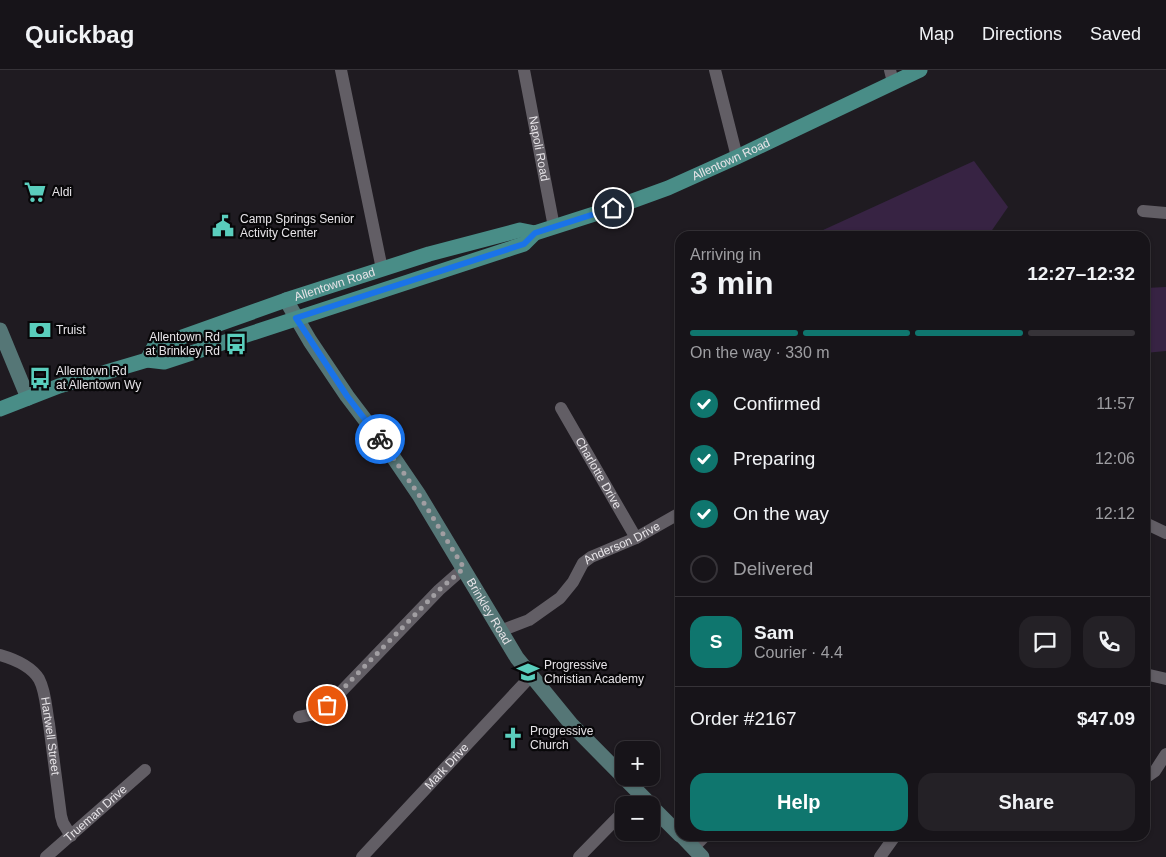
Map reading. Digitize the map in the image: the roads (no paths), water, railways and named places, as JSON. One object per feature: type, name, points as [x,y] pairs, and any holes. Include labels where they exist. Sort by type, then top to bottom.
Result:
[{"type":"main road","name":"Allentown Road","points":[[0,409],[59,386],[147,360],[164,362],[524,244],[535,233],[641,198],[737,157],[892,76],[920,70]]},
{"type":"main road","name":"Allentown Road","points":[[147,360],[154,347],[286,300],[429,254],[520,230],[535,233]]},
{"type":"main road","name":"Brinkley Road","points":[[286,300],[347,396],[419,495],[500,631],[531,676],[571,724],[637,796]]},
{"type":"main road","points":[[0,330],[28,398]]},
{"type":"main road","name":"Brinkley Road","points":[[660,817],[675,831]]},
{"type":"main road","name":"Brinkley Road","points":[[686,841],[698,853]]},
{"type":"street","points":[[341,70],[382,269]]},
{"type":"street","name":"Napoli Road","points":[[524,70],[554,227]]},
{"type":"street","points":[[715,70],[737,157]]},
{"type":"street","points":[[1143,211],[1166,213]]},
{"type":"street","name":"Charlotte Drive","points":[[561,408],[636,538]]},
{"type":"street","name":"Anderson Drive","points":[[500,631],[529,620],[560,598],[584,563],[592,557],[636,538],[675,516]]},
{"type":"street","points":[[1150,525],[1166,533]]},
{"type":"street","points":[[299,717],[314,714],[331,701],[439,590],[464,568]]},
{"type":"street","name":"Hartwell Street","points":[[0,656],[12,659],[29,669],[35,674],[42,686],[61,816],[71,836]]},
{"type":"street","points":[[1150,675],[1166,679]]},
{"type":"street","name":"Mark Drive","points":[[362,857],[531,676]]},
{"type":"street","points":[[1150,774],[1155,771],[1166,754]]},
{"type":"street","name":"Trueman Drive","points":[[46,857],[145,770]]},
{"type":"street","points":[[579,857],[615,820]]},
{"type":"street","points":[[698,853],[703,841]]},
{"type":"street","points":[[880,857],[891,841]]},
{"type":"place","name":"Aldi","points":[[35,192]]},
{"type":"place","name":"Camp Springs Senior Activity Center","points":[[223,226]]},
{"type":"place","name":"Truist","points":[[40,330]]},
{"type":"place","name":"Allentown Rd at Brinkley Rd","points":[[236,344]]},
{"type":"place","name":"Allentown Rd at Allentown Wy","points":[[40,378]]},
{"type":"place","name":"Progressive Christian Academy","points":[[528,672]]},
{"type":"place","name":"Progressive Church","points":[[513,738]]}]
